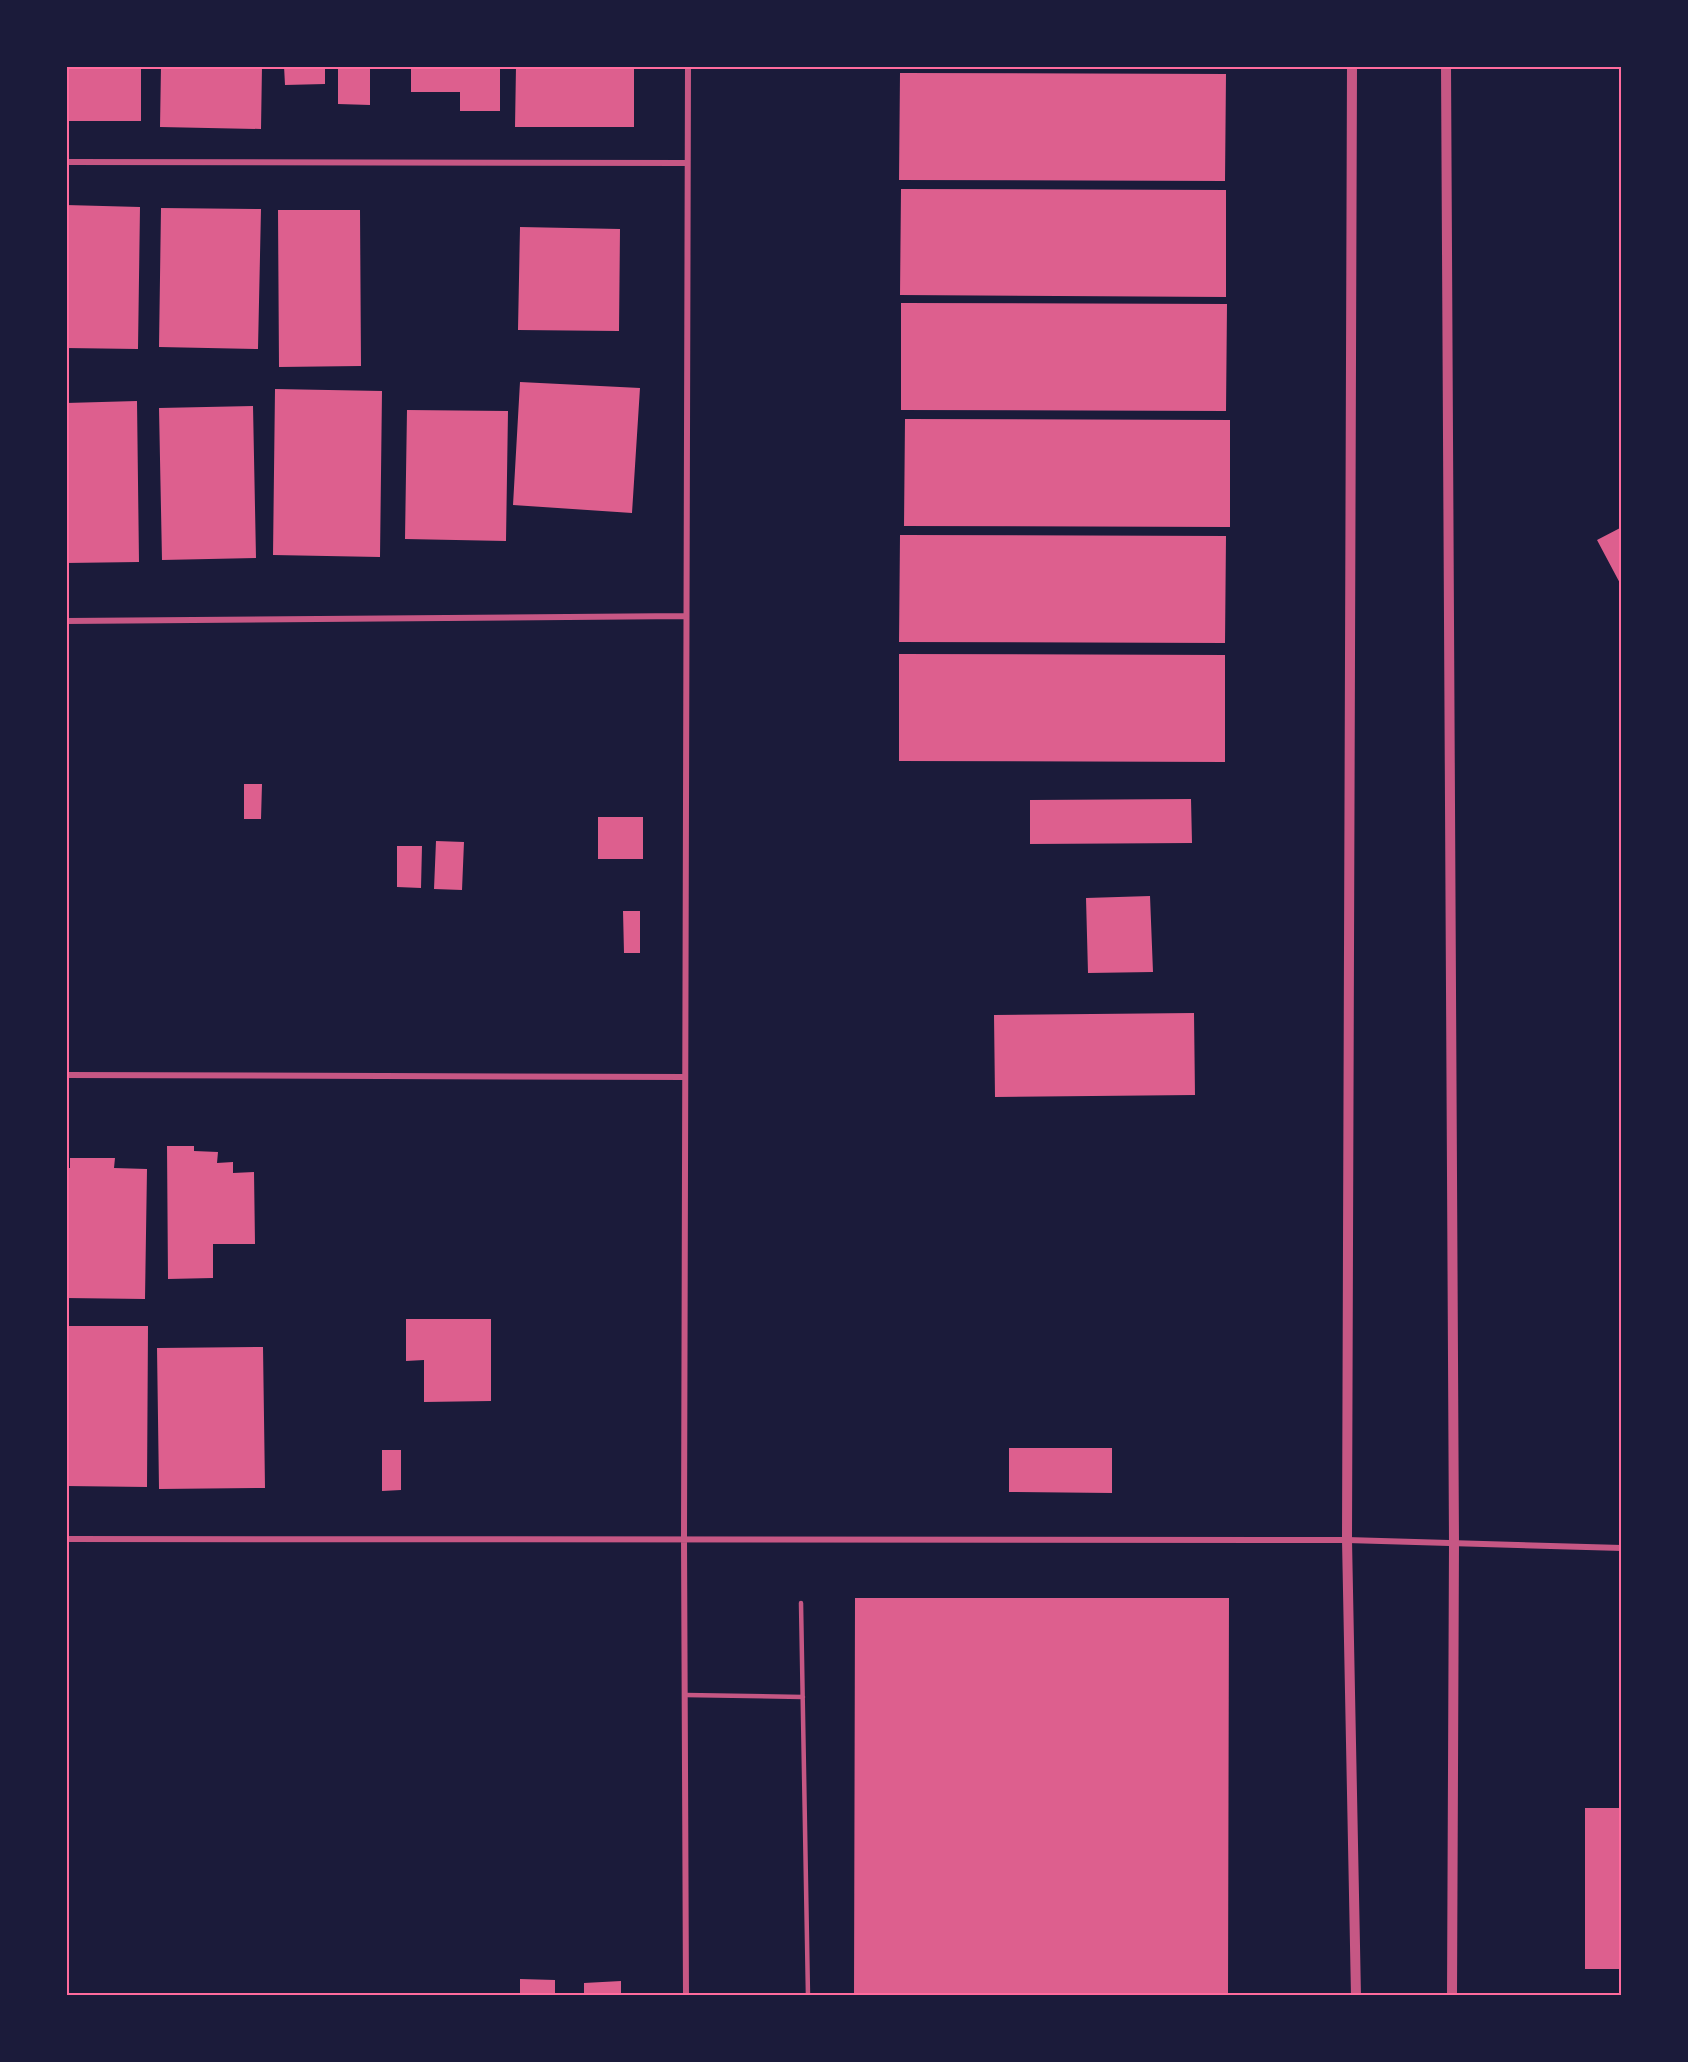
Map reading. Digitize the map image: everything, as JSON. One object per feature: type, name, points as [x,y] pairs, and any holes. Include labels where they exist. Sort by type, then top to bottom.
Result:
[{"type":"street","points":[[686,1996],[684,1539],[687,66]]},
{"type":"street","points":[[1352,66],[1347,1540],[1356,1996]]},
{"type":"street","points":[[1446,66],[1454,1543],[1452,1996]]},
{"type":"street","points":[[66,162],[687,163]]},
{"type":"street","points":[[66,621],[686,616]]},
{"type":"street","points":[[66,1075],[685,1077]]},
{"type":"street","points":[[66,1539],[1347,1540],[1622,1548]]},
{"type":"lane","points":[[801,1603],[808,1996]]},
{"type":"lane","points":[[685,1695],[803,1697]]},
{"type":"building","points":[[66,66],[141,66],[141,121],[66,121]]},
{"type":"building","points":[[161,66],[262,66],[261,129],[160,127]]},
{"type":"building","points":[[284,66],[325,66],[325,84],[285,85]]},
{"type":"building","points":[[338,66],[370,66],[370,105],[338,104]]},
{"type":"building","points":[[411,66],[500,66],[500,111],[460,111],[460,92],[411,92]]},
{"type":"building","points":[[516,66],[634,66],[634,127],[515,127]]},
{"type":"building","points":[[900,73],[1226,74],[1225,181],[899,180]]},
{"type":"building","points":[[901,189],[1226,190],[1226,297],[900,295]]},
{"type":"building","points":[[66,205],[140,207],[138,349],[66,348]]},
{"type":"building","points":[[161,208],[261,209],[258,349],[159,347]]},
{"type":"building","points":[[278,210],[360,210],[361,366],[279,367]]},
{"type":"building","points":[[520,227],[620,229],[619,331],[518,330]]},
{"type":"building","points":[[901,303],[1227,304],[1226,411],[901,410]]},
{"type":"building","points":[[520,382],[640,388],[632,513],[513,505]]},
{"type":"building","points":[[275,389],[382,391],[380,557],[273,555]]},
{"type":"building","points":[[137,401],[139,562],[66,563],[66,403]]},
{"type":"building","points":[[253,406],[256,558],[162,560],[159,408]]},
{"type":"building","points":[[407,410],[508,411],[506,541],[405,539]]},
{"type":"building","points":[[905,419],[1230,420],[1230,527],[904,526]]},
{"type":"building","points":[[1622,527],[1622,587],[1597,540]]},
{"type":"building","points":[[900,535],[1226,536],[1225,643],[899,642]]},
{"type":"building","points":[[899,654],[1225,655],[1225,762],[899,761]]},
{"type":"building","points":[[244,784],[262,784],[261,819],[244,819]]},
{"type":"building","points":[[1191,799],[1192,843],[1030,844],[1030,800]]},
{"type":"building","points":[[598,817],[643,817],[643,859],[598,859]]},
{"type":"building","points":[[436,841],[464,842],[462,890],[434,889]]},
{"type":"building","points":[[397,846],[422,846],[421,888],[397,887]]},
{"type":"building","points":[[1150,896],[1153,972],[1088,973],[1086,898]]},
{"type":"building","points":[[623,911],[640,911],[640,953],[624,953]]},
{"type":"building","points":[[1194,1013],[1195,1095],[995,1097],[994,1015]]},
{"type":"building","points":[[167,1146],[194,1146],[194,1151],[218,1152],[217,1163],[233,1162],[233,1173],[254,1172],[255,1244],[213,1244],[213,1278],[168,1279]]},
{"type":"building","points":[[70,1158],[115,1158],[114,1168],[147,1169],[145,1299],[66,1298],[66,1168],[70,1168]]},
{"type":"building","points":[[406,1319],[491,1319],[491,1401],[424,1402],[424,1360],[406,1361]]},
{"type":"building","points":[[66,1326],[148,1326],[147,1487],[66,1486]]},
{"type":"building","points":[[263,1347],[265,1488],[159,1489],[157,1348]]},
{"type":"building","points":[[1009,1448],[1112,1448],[1112,1493],[1009,1492]]},
{"type":"building","points":[[382,1450],[401,1450],[401,1490],[382,1491]]},
{"type":"building","points":[[855,1598],[1229,1598],[1228,1996],[854,1996]]},
{"type":"building","points":[[1585,1808],[1622,1808],[1622,1969],[1585,1969]]},
{"type":"building","points":[[520,1979],[555,1980],[555,1996],[520,1996]]},
{"type":"building","points":[[621,1981],[621,1996],[584,1996],[584,1983]]}]
